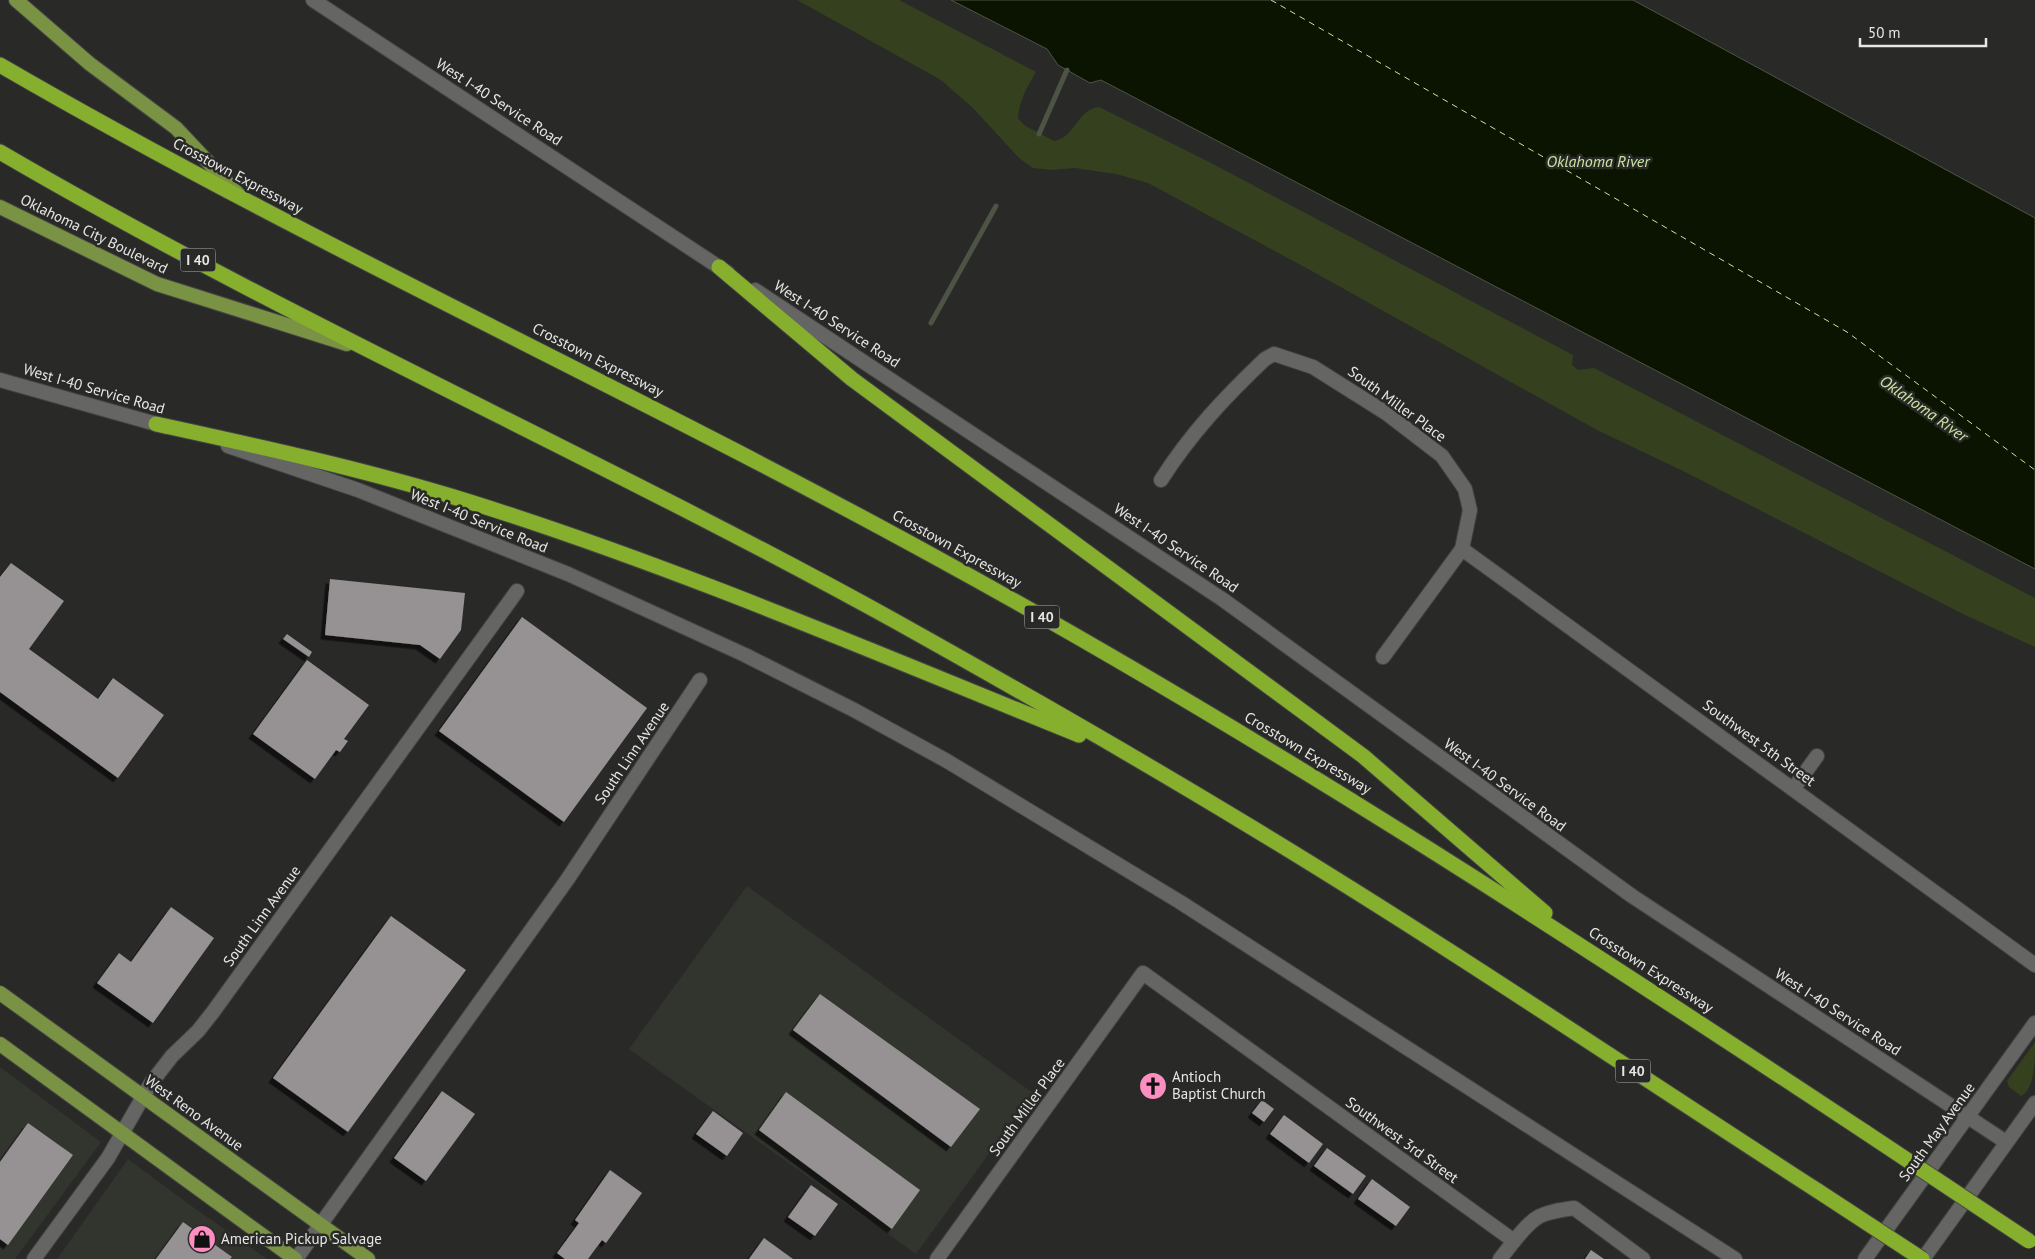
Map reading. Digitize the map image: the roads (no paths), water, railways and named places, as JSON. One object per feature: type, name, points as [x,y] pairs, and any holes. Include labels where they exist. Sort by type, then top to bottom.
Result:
[{"type":"highway","name":"Crosstown Expressway","points":[[0,65],[241,198],[719,441],[941,560],[1138,672],[1342,793],[1586,948],[2032,1243]]},
{"type":"highway","name":"I 40","points":[[0,152],[185,254],[375,353],[637,483],[894,621],[1134,757],[1379,906],[1922,1259]]},
{"type":"highway","points":[[719,267],[852,380],[1363,756],[1586,948]]},
{"type":"highway","points":[[156,424],[361,470],[470,502],[582,539],[684,577],[1134,757]]},
{"type":"main road","points":[[16,0],[90,64],[176,128],[241,198]]},
{"type":"main road","name":"West I-40 Service Road","points":[[313,0],[928,402],[1206,588],[1632,896],[2006,1142]]},
{"type":"main road","name":"Oklahoma City Boulevard","points":[[0,207],[157,284],[375,353]]},
{"type":"main road","name":"South Miller Place","points":[[1162,480],[1210,412],[1265,359],[1274,354],[1313,367],[1361,395],[1442,456],[1466,489],[1470,510],[1462,549],[1383,657]]},
{"type":"main road","name":"West I-40 Service Road","points":[[0,380],[255,454],[358,490],[508,549],[666,618],[854,710],[947,760],[1156,887],[1735,1259]]},
{"type":"main road","name":"Southwest 5th Street","points":[[1462,549],[1794,788],[2035,965]]},
{"type":"main road","name":"South Linn Avenue","points":[[34,1259],[108,1158],[151,1083],[172,1056],[198,1031],[213,1012],[517,591]]},
{"type":"main road","name":"South Linn Avenue","points":[[296,1259],[567,880],[700,680]]},
{"type":"main road","points":[[1794,788],[1817,756]]},
{"type":"main road","name":"South Miller Place","points":[[937,1259],[1143,973]]},
{"type":"main road","name":"Southwest 3rd Street","points":[[1143,973],[1514,1241]]},
{"type":"main road","name":"West Reno Avenue","points":[[0,993],[368,1259]]},
{"type":"main road","name":"South May Avenue","points":[[1865,1259],[2035,1024]]},
{"type":"main road","points":[[0,1044],[296,1259]]},
{"type":"main road","points":[[1922,1259],[2035,1103]]},
{"type":"main road","points":[[1500,1259],[1525,1227],[1543,1212],[1574,1208],[1643,1259]]},
{"type":"water","name":"Oklahoma River","points":[[951,0],[1633,0],[2035,218],[2035,569],[1101,80],[1090,83],[1058,65],[1047,49]]},
{"type":"waterway","points":[[1039,134],[1067,70]]},
{"type":"waterway","points":[[931,323],[996,206]]},
{"type":"place","name":"Antioch Baptist Church","points":[[1153,1086]]},
{"type":"place","name":"American Pickup Salvage","points":[[202,1239]]}]
